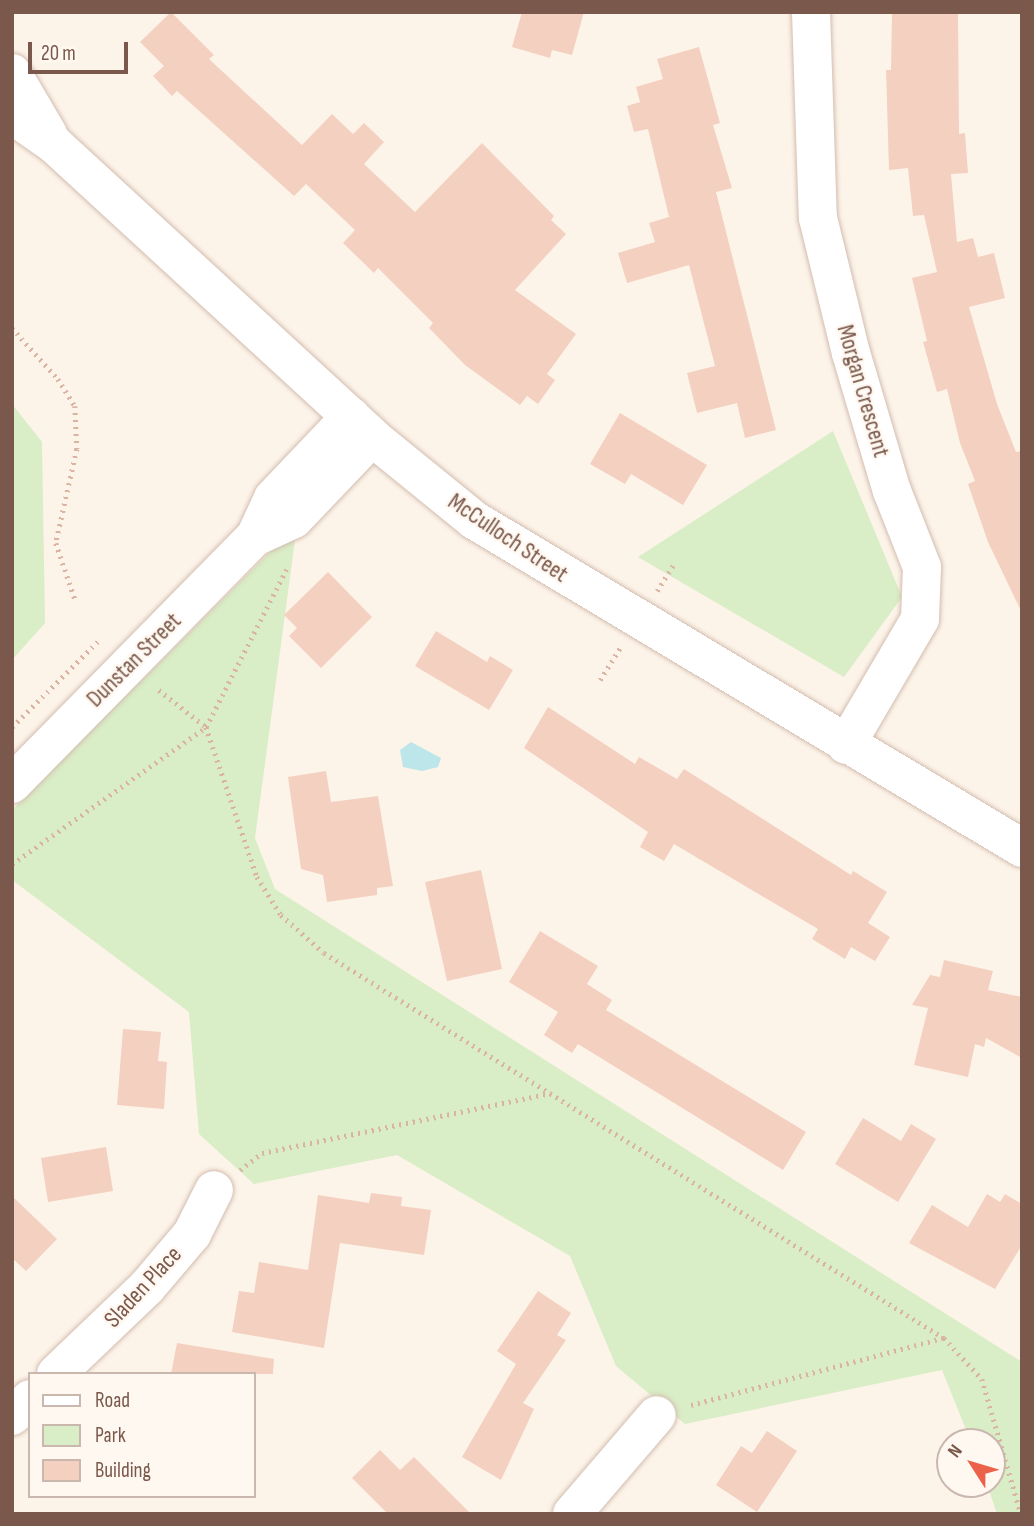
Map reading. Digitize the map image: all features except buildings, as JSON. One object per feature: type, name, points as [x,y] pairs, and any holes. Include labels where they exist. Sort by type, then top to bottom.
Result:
[{"type":"street","name":"Morgan Crescent","points":[[811,12],[818,218],[858,379],[892,491],[922,567],[920,619],[846,745]]},
{"type":"street","name":"McCulloch Street","points":[[12,73],[55,145]]},
{"type":"street","name":"McCulloch Street","points":[[12,115],[55,145],[361,426],[474,520],[1022,848]]},
{"type":"street","name":"Dunstan Street","points":[[12,784],[255,537],[273,499],[361,426]]},
{"type":"street","name":"Sladen Place","points":[[58,1372],[147,1287],[192,1234],[214,1190]]},
{"type":"street","points":[[12,1416],[28,1401]]},
{"type":"street","points":[[572,1514],[657,1415]]},
{"type":"path","points":[[12,328],[58,379],[75,406],[77,449],[57,543],[75,599]]},
{"type":"path","points":[[12,863],[206,727],[287,568]]},
{"type":"path","points":[[159,690],[206,727],[257,877],[281,915],[324,953],[944,1338],[982,1379],[1021,1514]]},
{"type":"path","points":[[214,1190],[262,1153],[551,1093]]},
{"type":"path","points":[[657,1415],[944,1338]]},
{"type":"green space","points":[[12,404],[42,442],[45,623],[12,660]]},
{"type":"green space","points":[[833,431],[902,597],[844,677],[638,557]]},
{"type":"green space","points":[[297,525],[255,838],[275,889],[1022,1362],[1022,1514],[997,1514],[992,1498],[1006,1498],[1006,1428],[965,1428],[942,1370],[685,1424],[616,1366],[570,1256],[397,1155],[254,1184],[199,1134],[189,1012],[12,880],[12,810]]},
{"type":"water","points":[[411,742],[441,758],[438,767],[422,771],[403,767],[400,750]]}]
